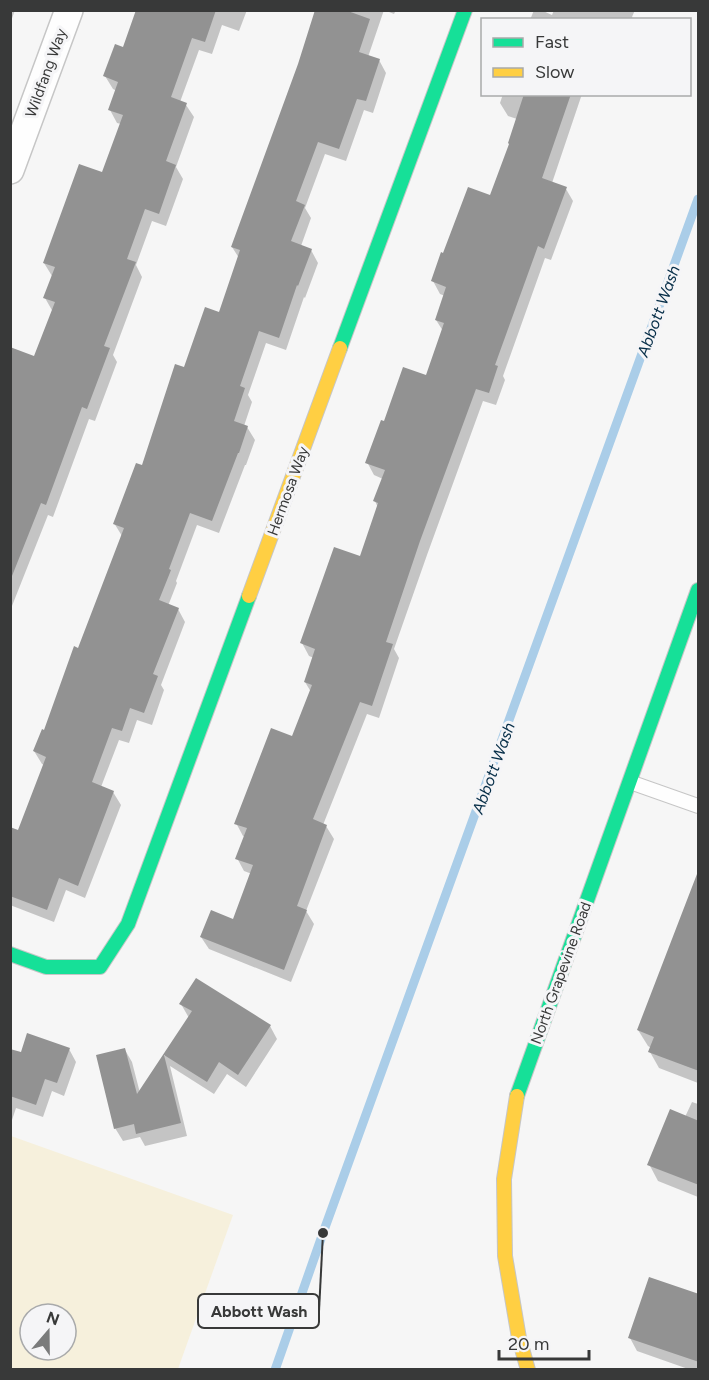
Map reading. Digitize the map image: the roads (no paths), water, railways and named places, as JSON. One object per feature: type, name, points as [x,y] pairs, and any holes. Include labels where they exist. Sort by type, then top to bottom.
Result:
[{"type":"street","name":"Wildfang Way","points":[[10,170],[69,10]]},
{"type":"street","name":"Hermosa Way","points":[[10,954],[46,967],[100,968],[128,924],[465,10]]},
{"type":"street","name":"North Grapevine Road","points":[[528,1370],[519,1338],[506,1256],[504,1179],[517,1096],[699,590]]},
{"type":"lane","points":[[630,782],[699,806]]},
{"type":"waterway","name":"Abbott Wash","points":[[275,1370],[698,199]]},
{"type":"place","name":"Abbott Wash","points":[[323,1233]]}]
